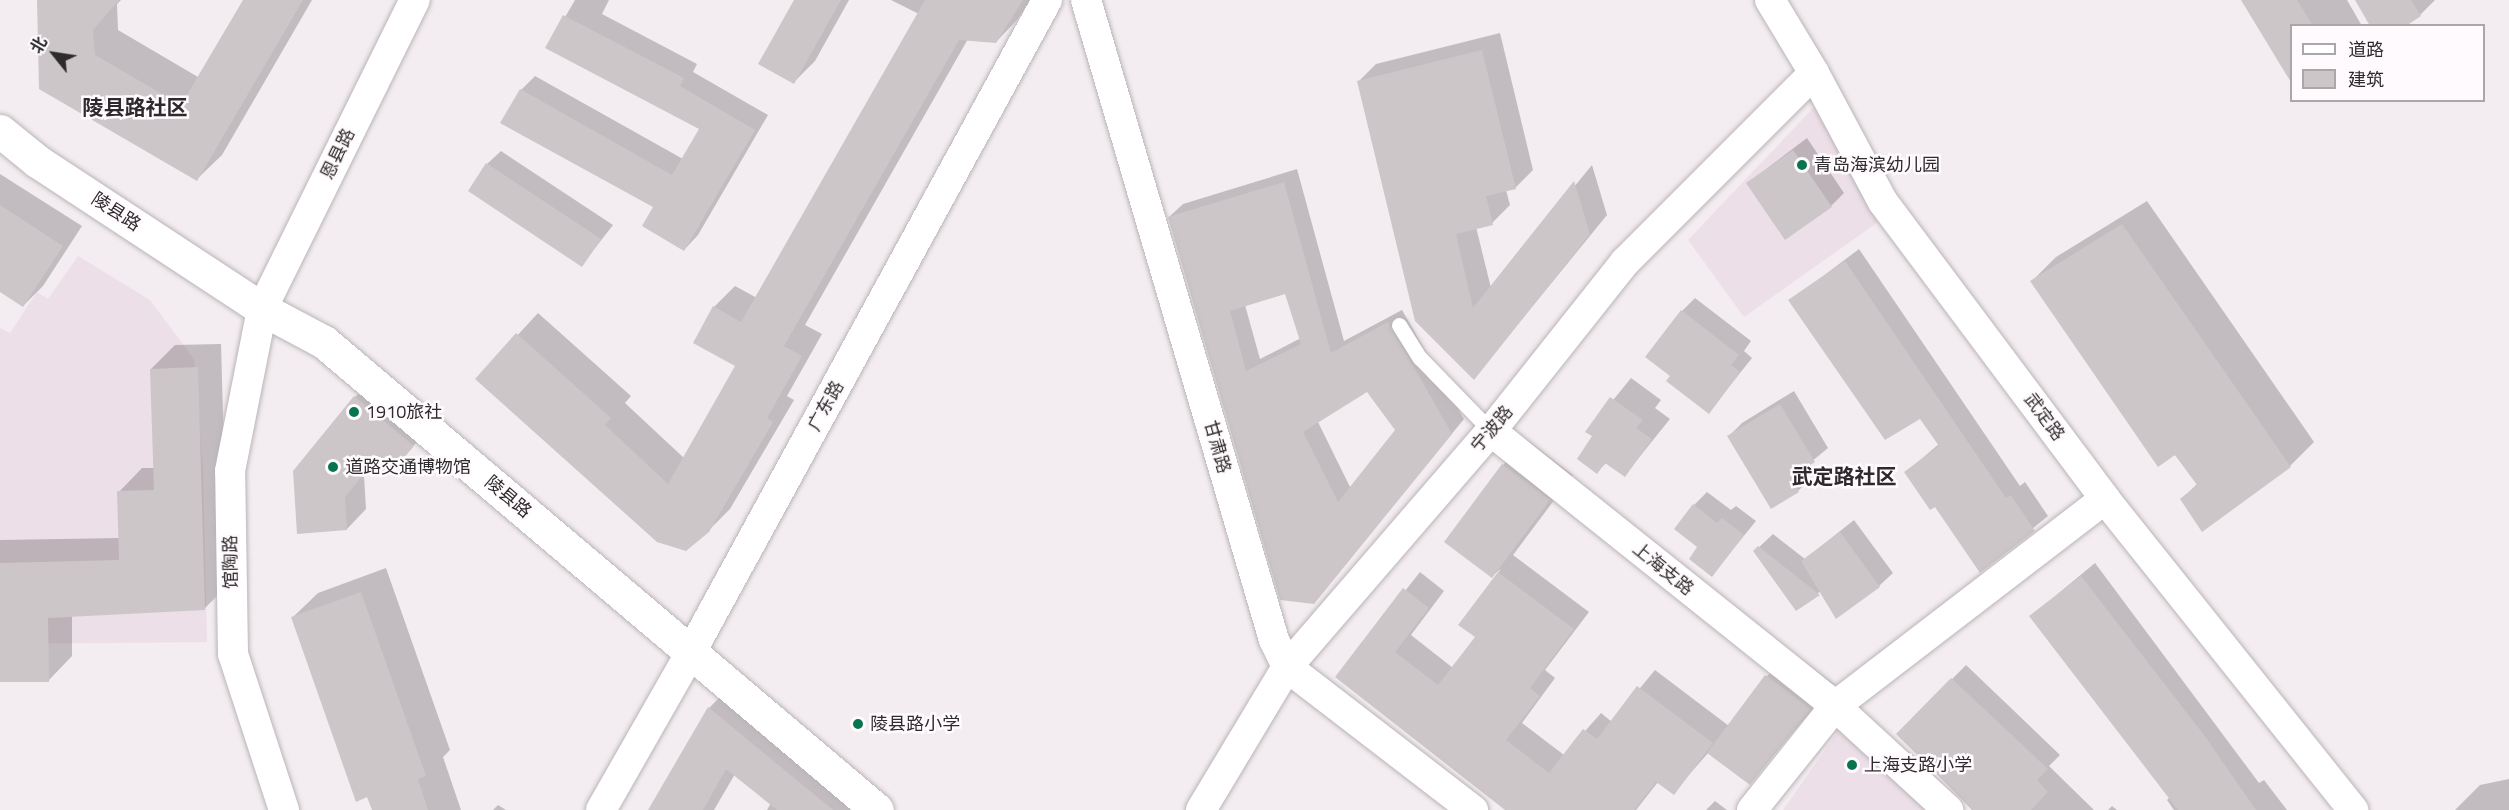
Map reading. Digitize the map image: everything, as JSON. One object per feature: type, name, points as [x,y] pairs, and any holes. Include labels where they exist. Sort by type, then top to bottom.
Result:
[{"type":"street","name":"恩县路","points":[[262,309],[415,0]]},
{"type":"street","name":"广东路","points":[[601,810],[691,652],[1047,0]]},
{"type":"street","name":"甘肃路","points":[[1086,0],[1274,640],[1287,667],[1473,810]]},
{"type":"street","name":"武定路","points":[[1770,0],[1814,73],[1883,202],[2105,499],[2353,810]]},
{"type":"street","name":"宁波路","points":[[1201,810],[1287,667],[1491,431],[1625,262],[1814,73]]},
{"type":"street","name":"陵县路","points":[[0,131],[37,162],[262,309],[324,342],[877,810]]},
{"type":"street","name":"馆陶路","points":[[262,309],[230,471],[233,654],[284,810]]},
{"type":"street","name":"上海支路","points":[[1491,431],[1835,706],[1948,810]]},
{"type":"street","points":[[1752,810],[1835,706],[2105,499]]},
{"type":"lane","points":[[1399,325],[1420,358],[1491,431]]},
{"type":"shaded area","name":"青岛海滨幼儿园","points":[[1814,107],[1878,222],[1744,317],[1688,240]]},
{"type":"shaded area","points":[[78,256],[150,300],[194,359],[203,467],[207,642],[0,644],[0,328],[10,333],[37,292],[48,299]]},
{"type":"shaded area","name":"上海支路小学","points":[[1846,720],[1931,810],[1783,810]]},
{"type":"building","points":[[37,0],[119,0],[93,30],[95,55],[181,105],[243,0],[303,0],[197,181],[39,89]]},
{"type":"building","points":[[794,0],[841,0],[794,84],[758,64]]},
{"type":"building","points":[[925,0],[1023,0],[996,43],[959,40],[784,346],[802,356],[767,418],[773,422],[709,532],[686,551],[657,542],[475,379],[516,333],[611,418],[605,425],[668,484],[735,366],[693,343],[713,306],[741,322]]},
{"type":"building","points":[[2241,0],[2297,0],[2312,24],[2290,24],[2290,81]]},
{"type":"building","points":[[2355,0],[2411,0],[2421,16],[2409,24],[2369,24]]},
{"type":"building","points":[[563,15],[684,78],[680,86],[755,130],[684,251],[642,226],[653,207],[500,123],[520,89],[672,175],[699,129],[545,48]]},
{"type":"building","points":[[1482,50],[1516,189],[1486,196],[1493,225],[1456,234],[1473,308],[1574,181],[1590,234],[1474,380],[1415,321],[1357,81]]},
{"type":"building","points":[[1793,150],[1832,207],[1785,240],[1746,183]]},
{"type":"building","points":[[486,163],[601,239],[582,267],[468,191]]},
{"type":"building","points":[[1284,182],[1331,353],[1388,322],[1452,434],[1314,604],[1280,600],[1168,217]],"holes":[[[1285,294],[1301,344],[1246,371],[1230,311]],[[1367,392],[1395,430],[1338,502],[1303,432]]]},
{"type":"building","points":[[0,205],[63,246],[23,307],[0,292]]},
{"type":"building","points":[[2122,224],[2291,467],[2202,532],[2180,499],[2197,485],[2175,455],[2158,467],[2030,281]]},
{"type":"building","points":[[1845,261],[2006,498],[2011,495],[2035,531],[1980,573],[1935,507],[1930,510],[1904,472],[1939,446],[1920,419],[1885,440],[1788,300]]},
{"type":"building","points":[[1681,310],[1739,355],[1731,365],[1740,372],[1709,414],[1666,381],[1670,376],[1645,357]]},
{"type":"building","points":[[198,367],[205,610],[48,618],[49,682],[0,682],[0,563],[119,560],[117,491],[154,490],[150,369]]},
{"type":"building","name":"道路交通博物馆","points":[[354,396],[414,446],[388,476],[373,463],[345,497],[347,530],[297,534],[293,471]]},
{"type":"building","points":[[1610,397],[1643,420],[1636,428],[1652,439],[1625,477],[1605,463],[1597,474],[1577,459],[1592,436],[1585,432]]},
{"type":"building","points":[[1780,404],[1815,462],[1790,478],[1799,492],[1771,509],[1727,436]]},
{"type":"building","points":[[1502,464],[1550,500],[1492,578],[1444,542]]},
{"type":"building","points":[[1693,504],[1717,523],[1722,518],[1744,535],[1712,577],[1689,559],[1697,547],[1674,529]]},
{"type":"building","points":[[1840,532],[1880,587],[1836,619],[1801,561]]},
{"type":"building","points":[[1758,546],[1820,595],[1796,611],[1753,551]]},
{"type":"building","points":[[1498,572],[1574,629],[1530,688],[1540,696],[1506,740],[1549,773],[1583,729],[1597,739],[1637,686],[1713,743],[1674,795],[1656,782],[1634,810],[1505,810],[1335,677],[1403,588],[1429,608],[1395,652],[1438,685],[1475,637],[1458,625]]},
{"type":"building","points":[[2081,576],[2204,735],[2256,810],[2178,810],[2029,616]]},
{"type":"building","points":[[361,592],[426,776],[418,779],[428,810],[372,810],[367,797],[356,802],[291,617]]},
{"type":"building","points":[[1765,675],[1811,709],[1750,785],[1707,753]]},
{"type":"building","points":[[1951,678],[2048,769],[2037,780],[2048,792],[2031,810],[1973,810],[1896,734]]},
{"type":"building","points":[[708,707],[833,810],[777,810],[726,769],[703,810],[648,810]]},
{"type":"place","name":"青岛海滨幼儿园","points":[[1802,165]]},
{"type":"place","name":"1910旅社","points":[[354,412]]},
{"type":"place","name":"道路交通博物馆","points":[[333,467]]},
{"type":"place","name":"陵县路小学","points":[[858,724]]},
{"type":"place","name":"上海支路小学","points":[[1852,765]]},
{"type":"district","name":"陵县路社区","points":[[135,107]]},
{"type":"district","name":"武定路社区","points":[[1844,476]]}]
